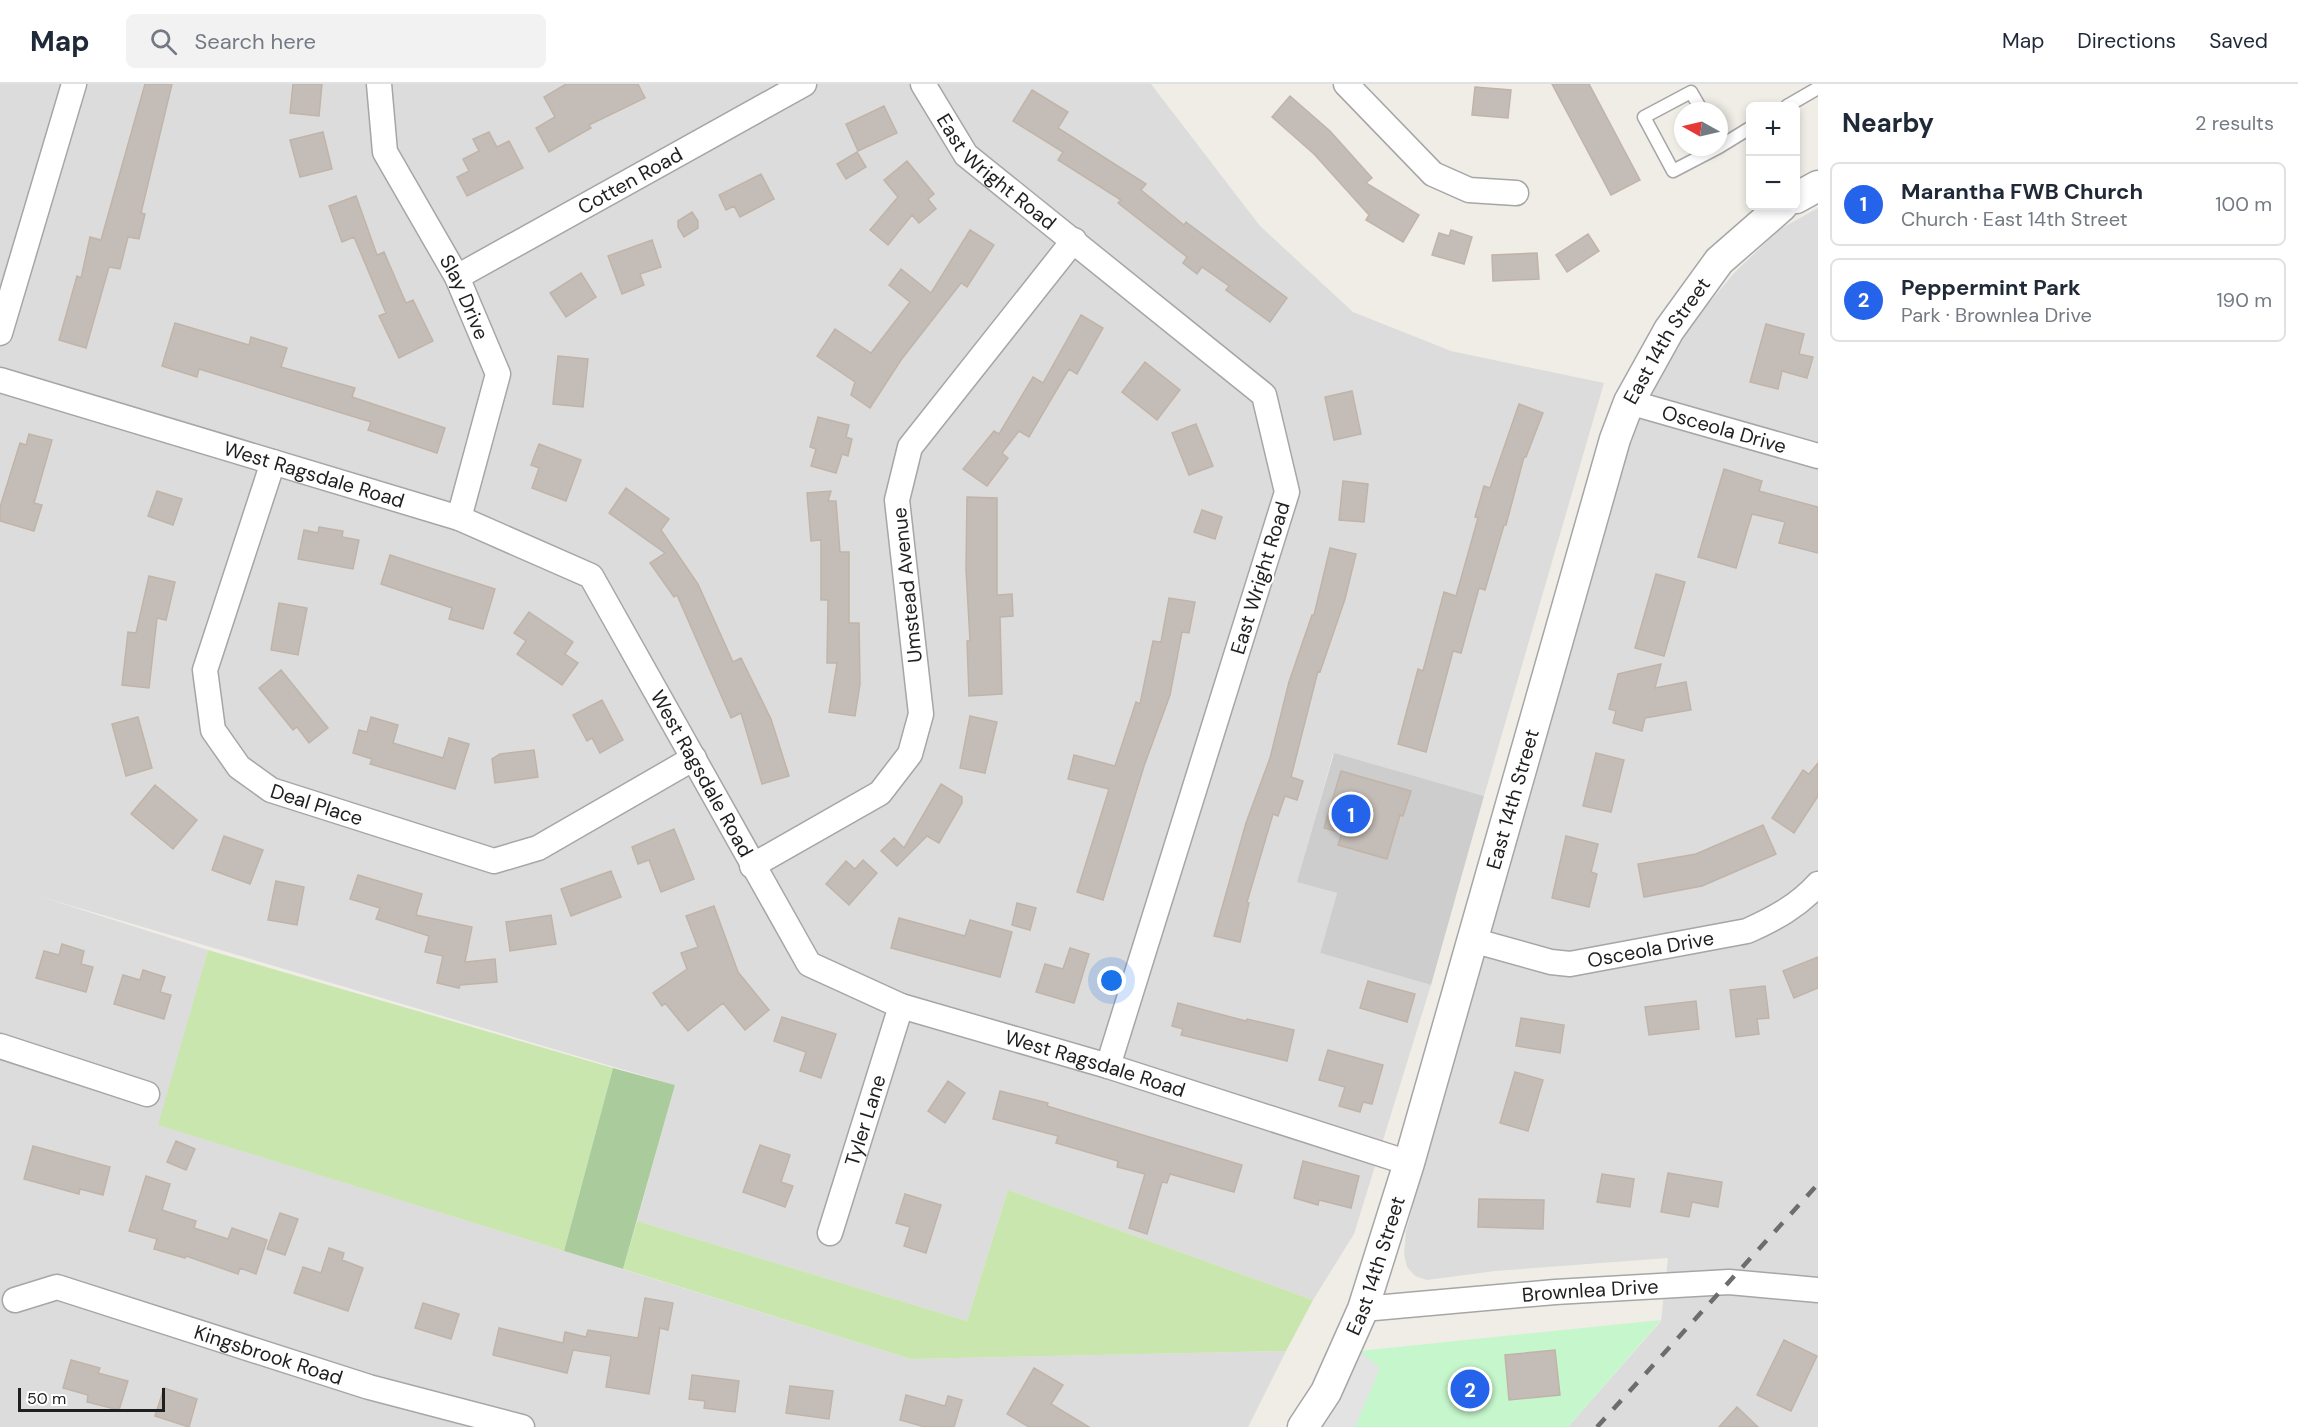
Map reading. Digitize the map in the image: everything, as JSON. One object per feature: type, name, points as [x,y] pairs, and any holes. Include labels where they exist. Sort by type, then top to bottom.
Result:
[{"type":"street","points":[[0,333],[74,84]]},
{"type":"street","name":"Slay Drive","points":[[379,84],[385,152],[457,277],[498,374],[459,518]]},
{"type":"street","name":"Cotten Road","points":[[457,277],[804,84]]},
{"type":"street","name":"East Wright Road","points":[[923,84],[966,154],[1264,395],[1287,492],[1108,1066]]},
{"type":"street","points":[[1346,84],[1433,174],[1469,190],[1516,193]]},
{"type":"street","points":[[1800,196],[1818,186]]},
{"type":"street","name":"East 14th Street","points":[[1303,1427],[1326,1392],[1363,1309],[1409,1163],[1615,439],[1629,402],[1669,330],[1719,261],[1777,210]]},
{"type":"street","name":"Umstead Avenue","points":[[752,866],[880,793],[910,754],[921,714],[897,501],[910,447],[1074,240]]},
{"type":"street","name":"West Ragsdale Road","points":[[0,380],[459,518],[591,576],[809,964],[901,1006],[1108,1066],[1409,1163]]},
{"type":"street","name":"Osceola Drive","points":[[1629,402],[1818,456]]},
{"type":"street","name":"Deal Place","points":[[273,462],[206,670],[213,730],[239,767],[271,790],[494,861],[538,849],[694,758]]},
{"type":"street","name":"Osceola Drive","points":[[1472,940],[1551,962],[1570,964],[1747,931],[1770,921],[1805,899],[1818,884]]},
{"type":"street","name":"Tyler Lane","points":[[830,1233],[901,1006]]},
{"type":"street","points":[[0,1046],[147,1094]]},
{"type":"street","name":"Brownlea Drive","points":[[1363,1309],[1555,1292],[1729,1282],[1818,1290]]},
{"type":"street","name":"Kingsbrook Road","points":[[15,1300],[57,1287],[369,1387],[522,1427]]},
{"type":"lane","points":[[1793,102],[1818,88]]},
{"type":"lane","points":[[1697,102],[1691,92],[1644,117],[1673,171],[1700,156]]},
{"type":"lane","points":[[1728,140],[1746,130]]},
{"type":"shaded area","points":[[0,84],[1151,84],[1260,226],[1353,312],[1451,351],[1604,383],[1484,796],[1333,754],[1298,881],[1337,893],[1320,953],[1431,985],[1354,1234],[1313,1300],[1008,1190],[967,1321],[637,1221],[675,1085],[35,895],[208,950],[159,1125],[911,1359],[1286,1351],[1248,1427],[0,1427]]},
{"type":"shaded area","points":[[1818,208],[1818,1427],[1568,1427],[1661,1321],[1668,1258],[1495,1271],[1427,1280],[1415,1276],[1407,1267],[1404,1254],[1406,1231],[1621,456],[1658,376],[1689,327],[1735,272],[1780,229]]},
{"type":"shaded area","points":[[1334,753],[1484,796],[1431,985],[1320,953],[1337,893],[1297,882]]},
{"type":"shaded area","points":[[1359,1351],[1380,1368],[1355,1427],[1318,1427]]},
{"type":"green space","points":[[208,950],[613,1068],[564,1251],[158,1125]]},
{"type":"green space","points":[[613,1068],[675,1085],[623,1269],[564,1251]]},
{"type":"green space","points":[[1008,1190],[1313,1300],[1286,1351],[911,1359],[623,1269],[637,1221],[967,1321]]},
{"type":"green space","points":[[1661,1320],[1568,1427],[1318,1427],[1359,1351]]},
{"type":"building","points":[[145,84],[172,84],[141,213],[145,214],[139,239],[128,237],[120,269],[109,267],[86,348],[59,340],[77,276],[81,278],[90,237],[101,240]]},
{"type":"building","points":[[293,84],[322,84],[319,116],[290,113]]},
{"type":"building","points":[[566,84],[638,84],[645,98],[589,125],[591,128],[549,152],[536,128],[555,117],[544,97]]},
{"type":"building","points":[[1552,84],[1589,84],[1640,180],[1611,195]]},
{"type":"building","points":[[1475,87],[1511,90],[1508,118],[1472,115]]},
{"type":"building","points":[[1032,90],[1068,112],[1058,128],[1146,184],[1141,190],[1184,225],[1186,222],[1287,298],[1270,322],[1226,290],[1229,286],[1202,267],[1197,274],[1183,263],[1187,257],[1118,203],[1121,200],[1058,160],[1063,152],[1013,121]]},
{"type":"building","points":[[1290,96],[1330,131],[1372,178],[1366,183],[1419,215],[1403,242],[1366,220],[1369,215],[1314,154],[1272,117]]},
{"type":"building","points":[[884,106],[897,133],[858,151],[846,124]]},
{"type":"building","points":[[323,132],[332,169],[300,177],[290,140]]},
{"type":"building","points":[[489,132],[497,147],[509,141],[523,168],[467,196],[457,177],[469,171],[463,159],[479,151],[473,139]]},
{"type":"building","points":[[857,152],[866,167],[846,179],[837,164]]},
{"type":"building","points":[[907,161],[934,194],[928,199],[936,209],[919,223],[912,215],[888,245],[870,230],[898,197],[884,180]]},
{"type":"building","points":[[761,174],[774,199],[740,217],[734,206],[726,210],[719,195]]},
{"type":"building","points":[[356,196],[377,255],[384,252],[406,303],[413,300],[433,341],[399,358],[379,316],[386,313],[354,237],[342,242],[329,206]]},
{"type":"building","points":[[692,212],[698,221],[698,228],[684,237],[678,227],[678,221]]},
{"type":"building","points":[[970,230],[994,245],[967,287],[961,283],[901,360],[870,408],[851,395],[855,382],[817,356],[835,329],[871,353],[910,302],[889,285],[901,269],[931,293]]},
{"type":"building","points":[[1451,230],[1472,237],[1464,264],[1432,255],[1439,233],[1449,236]]},
{"type":"building","points":[[1588,234],[1599,251],[1567,272],[1556,255]]},
{"type":"building","points":[[652,240],[661,267],[640,274],[644,285],[622,294],[608,256]]},
{"type":"building","points":[[1537,253],[1539,279],[1493,281],[1492,255]]},
{"type":"building","points":[[581,273],[596,297],[566,317],[550,293]]},
{"type":"building","points":[[1081,315],[1103,328],[1077,374],[1069,369],[1029,437],[1019,431],[1002,453],[1008,458],[987,486],[963,469],[994,431],[999,434],[1033,377],[1043,383]]},
{"type":"building","points":[[175,323],[249,345],[251,337],[287,348],[281,367],[355,388],[352,397],[445,428],[437,453],[368,430],[371,422],[199,369],[197,377],[162,366]]},
{"type":"building","points":[[1766,324],[1804,334],[1799,354],[1813,357],[1807,378],[1782,371],[1778,389],[1750,382]]},
{"type":"building","points":[[558,356],[588,359],[583,407],[553,404]]},
{"type":"building","points":[[1145,362],[1180,390],[1157,420],[1122,392]]},
{"type":"building","points":[[1352,391],[1361,434],[1334,440],[1325,397]]},
{"type":"building","points":[[1519,404],[1543,413],[1526,457],[1524,457],[1506,525],[1504,525],[1485,590],[1479,588],[1461,653],[1453,651],[1426,752],[1398,744],[1418,669],[1423,671],[1444,592],[1456,596],[1478,518],[1475,517],[1484,486],[1490,488]]},
{"type":"building","points":[[818,417],[849,425],[846,437],[852,439],[848,456],[842,454],[836,473],[811,466],[816,449],[810,447]]},
{"type":"building","points":[[1196,424],[1213,466],[1189,475],[1172,433]]},
{"type":"building","points":[[29,434],[52,440],[34,503],[42,505],[34,531],[0,521],[0,507],[20,443],[26,445]]},
{"type":"building","points":[[539,444],[581,460],[566,501],[532,488],[539,468],[531,465]]},
{"type":"building","points":[[1724,469],[1762,481],[1759,491],[1818,507],[1818,553],[1779,543],[1785,522],[1752,514],[1736,568],[1698,557]]},
{"type":"building","points":[[1343,481],[1368,484],[1364,522],[1339,520]]},
{"type":"building","points":[[626,488],[669,519],[661,530],[698,584],[733,662],[741,658],[771,719],[789,776],[762,784],[741,713],[731,718],[677,595],[674,597],[650,563],[665,553],[609,513]]},
{"type":"building","points":[[157,491],[182,499],[173,525],[148,516]]},
{"type":"building","points":[[831,491],[828,501],[836,501],[840,552],[849,552],[849,623],[859,623],[860,684],[855,716],[829,712],[837,663],[827,663],[828,600],[821,600],[821,540],[811,541],[807,493]]},
{"type":"building","points":[[967,497],[997,498],[997,595],[1012,594],[1013,616],[1000,617],[1002,694],[969,696]]},
{"type":"building","points":[[1202,510],[1222,517],[1215,539],[1194,532]]},
{"type":"building","points":[[319,527],[343,531],[342,537],[359,540],[353,569],[298,559],[304,530],[318,533]]},
{"type":"building","points":[[1330,548],[1356,554],[1345,599],[1320,672],[1318,671],[1291,777],[1303,781],[1297,800],[1285,796],[1278,816],[1273,814],[1247,902],[1249,903],[1240,942],[1214,936],[1246,823],[1270,758],[1289,682],[1312,615],[1314,615]]},
{"type":"building","points":[[390,555],[495,589],[483,629],[449,619],[452,608],[381,584]]},
{"type":"building","points":[[1656,574],[1685,582],[1664,656],[1635,648]]},
{"type":"building","points":[[149,576],[175,582],[166,620],[157,618],[149,688],[122,685],[128,632],[136,633]]},
{"type":"building","points":[[1169,598],[1195,602],[1189,633],[1182,632],[1170,695],[1144,766],[1103,900],[1077,892],[1109,789],[1068,779],[1074,755],[1115,766],[1136,702],[1140,704],[1153,641],[1161,642]]},
{"type":"building","points":[[279,603],[307,608],[298,655],[271,650]]},
{"type":"building","points":[[529,612],[573,642],[565,654],[578,663],[562,685],[517,654],[526,641],[514,633]]},
{"type":"building","points":[[1661,664],[1655,688],[1686,682],[1691,710],[1645,718],[1642,731],[1613,723],[1616,711],[1609,709],[1618,674]]},
{"type":"building","points":[[281,670],[328,728],[309,743],[297,727],[293,730],[259,688]]},
{"type":"building","points":[[602,700],[623,740],[600,753],[592,738],[587,741],[573,715]]},
{"type":"building","points":[[970,716],[997,722],[985,773],[960,768]]},
{"type":"building","points":[[138,717],[152,768],[126,776],[112,724]]},
{"type":"building","points":[[371,717],[398,725],[393,743],[443,758],[449,738],[469,744],[455,789],[370,764],[372,759],[353,753],[359,730],[367,732]]},
{"type":"building","points":[[534,750],[538,777],[495,783],[492,759],[500,754]]},
{"type":"building","points":[[1596,753],[1624,760],[1611,812],[1583,806]]},
{"type":"building","points":[[1818,763],[1818,796],[1794,833],[1772,818],[1803,770],[1809,774]]},
{"type":"building","points":[[1341,771],[1411,791],[1403,816],[1400,815],[1387,859],[1338,845],[1342,833],[1324,828]]},
{"type":"building","points":[[941,784],[962,797],[962,803],[939,843],[927,836],[897,866],[881,851],[894,838],[904,848]]},
{"type":"building","points":[[155,785],[197,820],[173,849],[131,814]]},
{"type":"building","points":[[1763,825],[1776,854],[1702,886],[1644,897],[1638,864],[1696,854]]},
{"type":"building","points":[[674,829],[694,879],[661,892],[649,860],[638,864],[632,847]]},
{"type":"building","points":[[224,836],[263,850],[250,884],[212,870]]},
{"type":"building","points":[[1566,836],[1598,844],[1591,872],[1597,874],[1589,907],[1552,898]]},
{"type":"building","points":[[863,860],[877,873],[849,905],[826,884],[846,861],[855,869]]},
{"type":"building","points":[[611,871],[621,897],[571,916],[561,889]]},
{"type":"building","points":[[358,875],[422,894],[416,915],[472,927],[465,962],[495,959],[497,982],[460,985],[459,988],[437,983],[443,956],[425,952],[429,936],[376,919],[380,908],[350,899]]},
{"type":"building","points":[[276,881],[304,887],[297,925],[268,920]]},
{"type":"building","points":[[1017,903],[1036,908],[1030,930],[1012,925]]},
{"type":"building","points":[[714,906],[738,972],[769,1010],[745,1030],[723,1003],[688,1031],[665,1003],[662,1006],[653,993],[687,969],[681,953],[698,947],[686,916]]},
{"type":"building","points":[[551,915],[556,944],[510,951],[506,922]]},
{"type":"building","points":[[899,918],[965,936],[970,920],[1012,932],[1000,977],[891,948]]},
{"type":"building","points":[[62,944],[84,951],[81,964],[93,967],[86,992],[36,978],[44,951],[59,955]]},
{"type":"building","points":[[1070,948],[1089,954],[1074,1003],[1036,992],[1045,964],[1063,969]]},
{"type":"building","points":[[1818,957],[1818,988],[1794,998],[1783,971]]},
{"type":"building","points":[[143,970],[165,977],[160,992],[171,995],[164,1019],[114,1004],[123,975],[140,980]]},
{"type":"building","points":[[1368,981],[1415,994],[1407,1022],[1360,1008]]},
{"type":"building","points":[[1765,986],[1769,1018],[1757,1019],[1759,1034],[1736,1037],[1730,990]]},
{"type":"building","points":[[1696,1001],[1699,1029],[1649,1035],[1645,1007]]},
{"type":"building","points":[[1178,1003],[1246,1021],[1247,1019],[1294,1030],[1287,1061],[1181,1035],[1183,1029],[1172,1026]]},
{"type":"building","points":[[782,1017],[836,1034],[821,1078],[800,1071],[806,1052],[774,1041]]},
{"type":"building","points":[[1521,1018],[1564,1025],[1560,1053],[1516,1046]]},
{"type":"building","points":[[1328,1050],[1383,1065],[1372,1104],[1363,1102],[1360,1112],[1339,1106],[1345,1087],[1319,1080]]},
{"type":"building","points":[[1515,1072],[1543,1080],[1528,1131],[1500,1123]]},
{"type":"building","points":[[948,1081],[965,1093],[945,1123],[928,1111]]},
{"type":"building","points":[[1000,1091],[1048,1103],[1047,1106],[1242,1165],[1234,1192],[1170,1174],[1167,1183],[1162,1182],[1147,1234],[1129,1228],[1145,1174],[1117,1167],[1118,1161],[1056,1143],[1058,1136],[993,1119]]},
{"type":"building","points":[[176,1141],[195,1149],[186,1170],[167,1162]]},
{"type":"building","points":[[760,1145],[790,1155],[781,1182],[793,1186],[785,1207],[743,1192]]},
{"type":"building","points":[[33,1146],[110,1167],[103,1195],[80,1189],[79,1194],[24,1179]]},
{"type":"building","points":[[1303,1161],[1359,1176],[1351,1208],[1319,1200],[1318,1205],[1294,1198]]},
{"type":"building","points":[[1668,1173],[1722,1182],[1718,1207],[1692,1202],[1689,1217],[1661,1212]]},
{"type":"building","points":[[1602,1174],[1634,1179],[1630,1207],[1597,1202]]},
{"type":"building","points":[[146,1176],[170,1184],[162,1210],[196,1221],[194,1228],[228,1239],[232,1228],[267,1240],[256,1274],[240,1268],[238,1274],[186,1256],[185,1258],[154,1249],[157,1239],[129,1231]]},
{"type":"building","points":[[905,1194],[941,1205],[926,1253],[904,1246],[910,1227],[896,1223]]},
{"type":"building","points":[[1479,1199],[1544,1200],[1543,1229],[1478,1227]]},
{"type":"building","points":[[280,1213],[298,1219],[285,1255],[267,1249]]},
{"type":"building","points":[[329,1248],[344,1253],[342,1260],[363,1268],[348,1311],[294,1293],[303,1267],[321,1273]]},
{"type":"building","points":[[645,1298],[673,1303],[668,1330],[660,1328],[649,1394],[606,1387],[611,1356],[573,1350],[567,1373],[493,1355],[499,1328],[563,1343],[565,1332],[586,1337],[588,1330],[638,1338]]},
{"type":"building","points":[[423,1303],[459,1314],[451,1339],[415,1328]]},
{"type":"building","points":[[1784,1340],[1817,1356],[1791,1411],[1757,1395]]},
{"type":"building","points":[[1555,1350],[1560,1395],[1509,1400],[1505,1355]]},
{"type":"building","points":[[71,1360],[100,1368],[98,1373],[128,1381],[119,1410],[87,1402],[88,1395],[63,1388]]},
{"type":"building","points":[[1034,1368],[1063,1385],[1051,1404],[1089,1427],[1029,1427],[1007,1414]]},
{"type":"building","points":[[692,1375],[739,1381],[735,1412],[704,1408],[705,1401],[689,1399]]},
{"type":"building","points":[[790,1386],[833,1391],[829,1419],[786,1413]]},
{"type":"building","points":[[164,1388],[197,1399],[189,1427],[155,1416]]},
{"type":"building","points":[[906,1395],[945,1406],[948,1396],[962,1400],[954,1427],[925,1427],[900,1420]]},
{"type":"building","points":[[1737,1407],[1758,1427],[1719,1427]]},
{"type":"railway","points":[[1597,1427],[1818,1184]]},
{"type":"place","name":"Marantha FWB Church","points":[[1351,814]]},
{"type":"place","name":"Peppermint Park","points":[[1470,1389]]}]
